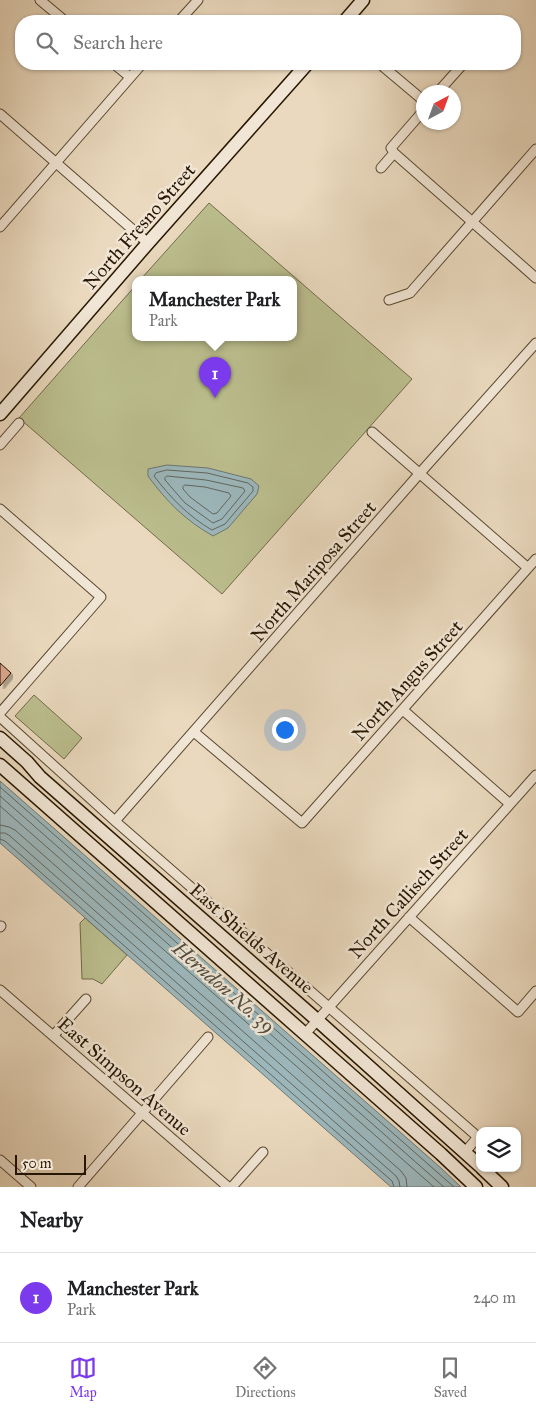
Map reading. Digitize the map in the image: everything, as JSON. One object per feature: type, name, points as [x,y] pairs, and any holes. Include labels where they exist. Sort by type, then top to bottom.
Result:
[{"type":"main road","points":[[350,15],[363,0]]},
{"type":"main road","name":"North Fresno Street","points":[[0,414],[148,242],[302,70]]},
{"type":"main road","name":"East Shields Avenue","points":[[0,738],[27,762],[40,777],[476,1162]]},
{"type":"main road","name":"East Shields Avenue","points":[[0,765],[476,1187]]},
{"type":"main road","name":"East Shields Avenue","points":[[486,1172],[502,1187]]},
{"type":"street","points":[[184,15],[198,0]]},
{"type":"street","points":[[45,1],[59,15]]},
{"type":"street","points":[[121,70],[130,77]]},
{"type":"street","points":[[0,227],[136,70]]},
{"type":"street","points":[[387,70],[416,94]]},
{"type":"street","points":[[444,85],[458,70]]},
{"type":"street","points":[[0,114],[148,242]]},
{"type":"street","points":[[416,119],[391,148],[394,153],[536,278]]},
{"type":"street","points":[[388,300],[410,293],[536,149]]},
{"type":"street","points":[[381,168],[394,153]]},
{"type":"street","name":"North Mariposa Street","points":[[115,821],[420,473],[536,344]]},
{"type":"street","points":[[0,445],[19,423]]},
{"type":"street","points":[[372,432],[528,568]]},
{"type":"street","points":[[0,509],[101,597],[0,713]]},
{"type":"street","name":"North Angus Street","points":[[194,732],[302,823],[536,559]]},
{"type":"street","points":[[403,710],[510,804]]},
{"type":"street","points":[[0,717],[115,821],[478,1138],[465,1152]]},
{"type":"street","name":"North Callisch Street","points":[[305,1034],[536,775]]},
{"type":"street","points":[[409,917],[518,1012],[536,991]]},
{"type":"street","name":"East Simpson Avenue","points":[[0,990],[230,1187]]},
{"type":"street","points":[[53,1036],[86,999]]},
{"type":"street","points":[[78,1187],[208,1037]]},
{"type":"street","points":[[230,1187],[263,1152]]},
{"type":"street","points":[[0,1160],[32,1187]]},
{"type":"green space","points":[[209,203],[293,276],[144,276]]},
{"type":"green space","points":[[297,279],[412,379],[222,594],[19,418],[132,290],[132,341],[297,341]]},
{"type":"green space","points":[[34,695],[82,738],[64,759],[15,716]]},
{"type":"green space","points":[[85,918],[127,955],[102,984],[93,979],[82,979],[80,923]]},
{"type":"water","points":[[167,465],[208,468],[251,479],[259,486],[257,494],[228,528],[213,536],[177,510],[148,476],[148,469]]},
{"type":"water","name":"Herndon No. 39","points":[[0,781],[461,1187],[391,1187],[0,843]]},
{"type":"building","points":[[0,663],[11,673],[0,686]]},
{"type":"place","name":"Manchester Park","points":[[215,398]]}]
